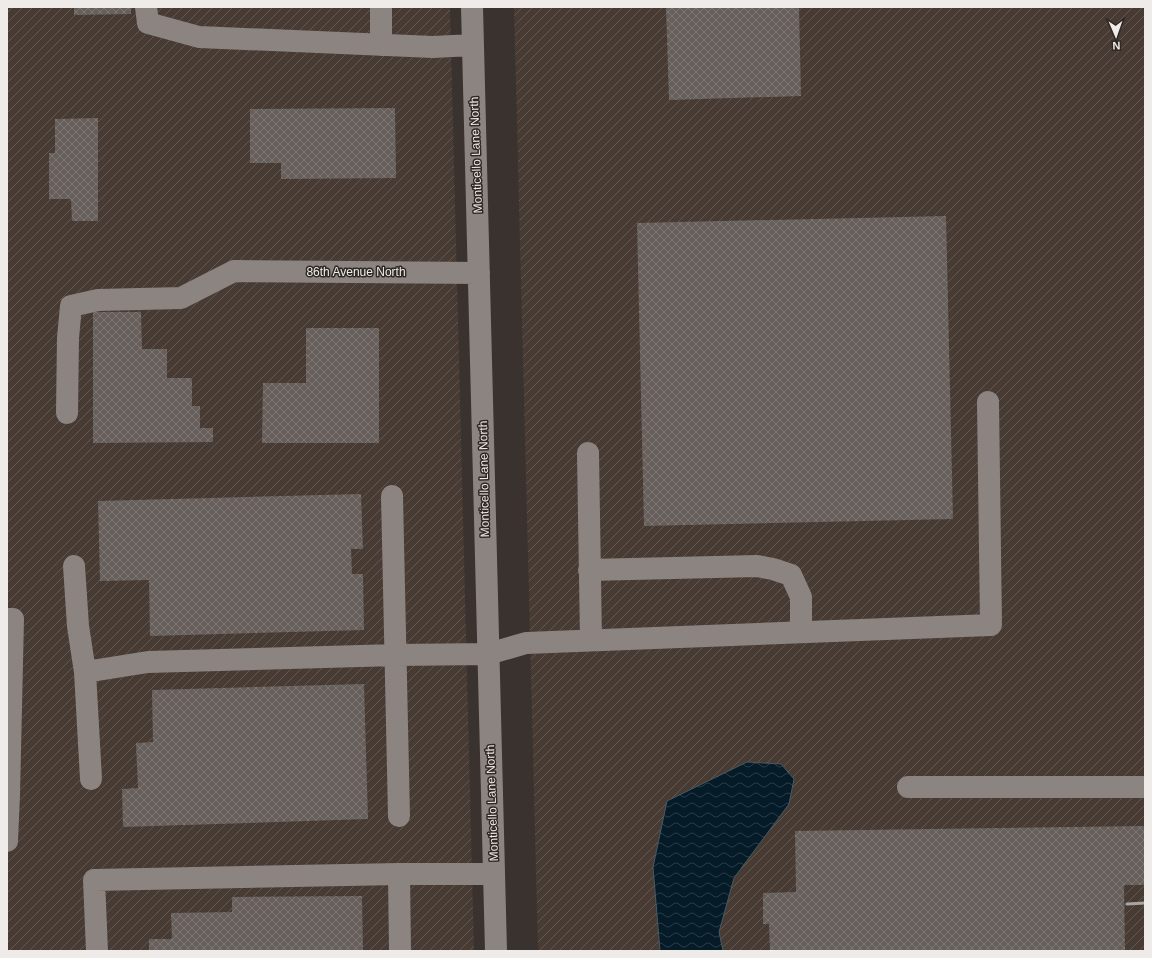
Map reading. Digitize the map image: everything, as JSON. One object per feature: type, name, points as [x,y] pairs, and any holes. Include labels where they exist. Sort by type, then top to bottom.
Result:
[{"type":"street","points":[[146,7],[148,23],[199,37],[433,47],[473,45]]},
{"type":"street","points":[[381,7],[381,45]]},
{"type":"street","name":"Monticello Lane North","points":[[472,7],[496,951]]},
{"type":"street","name":"86th Avenue North","points":[[67,413],[68,338],[71,306],[98,300],[181,298],[234,271],[479,273]]},
{"type":"street","points":[[85,672],[148,662],[488,654],[526,643],[991,625],[988,402]]},
{"type":"street","points":[[588,453],[591,640]]},
{"type":"street","points":[[392,496],[399,816]]},
{"type":"street","points":[[74,566],[78,626],[85,672],[91,779]]},
{"type":"street","points":[[590,570],[757,566],[773,569],[791,575],[800,597],[801,632]]},
{"type":"street","points":[[7,618],[13,619],[7,841]]},
{"type":"street","points":[[908,787],[1145,787]]},
{"type":"street","points":[[399,874],[400,951]]},
{"type":"street","points":[[97,951],[94,880],[399,874],[494,874]]},
{"type":"shaded area","points":[[7,7],[450,7],[474,951],[7,951]]},
{"type":"shaded area","points":[[514,7],[1145,7],[1145,951],[538,951]]},
{"type":"water","points":[[747,762],[781,764],[794,779],[789,804],[734,878],[719,932],[723,951],[660,951],[653,867],[667,801]]},
{"type":"building","points":[[74,7],[131,7],[131,14],[74,15]]},
{"type":"building","points":[[666,7],[799,7],[801,96],[669,100]]},
{"type":"building","points":[[395,108],[396,178],[281,179],[281,163],[250,163],[250,109]]},
{"type":"building","points":[[98,118],[98,221],[72,221],[71,199],[49,199],[49,153],[55,153],[55,119]]},
{"type":"building","points":[[946,216],[953,519],[644,526],[637,223]]},
{"type":"building","points":[[93,312],[141,312],[142,349],[167,349],[167,378],[192,378],[192,406],[200,406],[200,428],[213,428],[213,442],[93,443]]},
{"type":"building","points":[[306,328],[379,328],[379,443],[262,443],[263,383],[306,383]]},
{"type":"building","points":[[361,494],[363,549],[351,549],[352,574],[363,574],[364,630],[150,636],[149,580],[100,581],[98,501]]},
{"type":"building","points":[[364,684],[368,819],[123,827],[122,789],[138,788],[136,743],[153,742],[152,690]]},
{"type":"building","points":[[1145,826],[1145,885],[1124,885],[1125,951],[770,951],[769,924],[763,924],[763,893],[796,892],[795,831]]},
{"type":"building","points":[[362,896],[363,951],[149,951],[149,939],[172,939],[171,913],[232,912],[232,897]]},
{"type":"railway","points":[[1127,904],[1145,903]]}]
